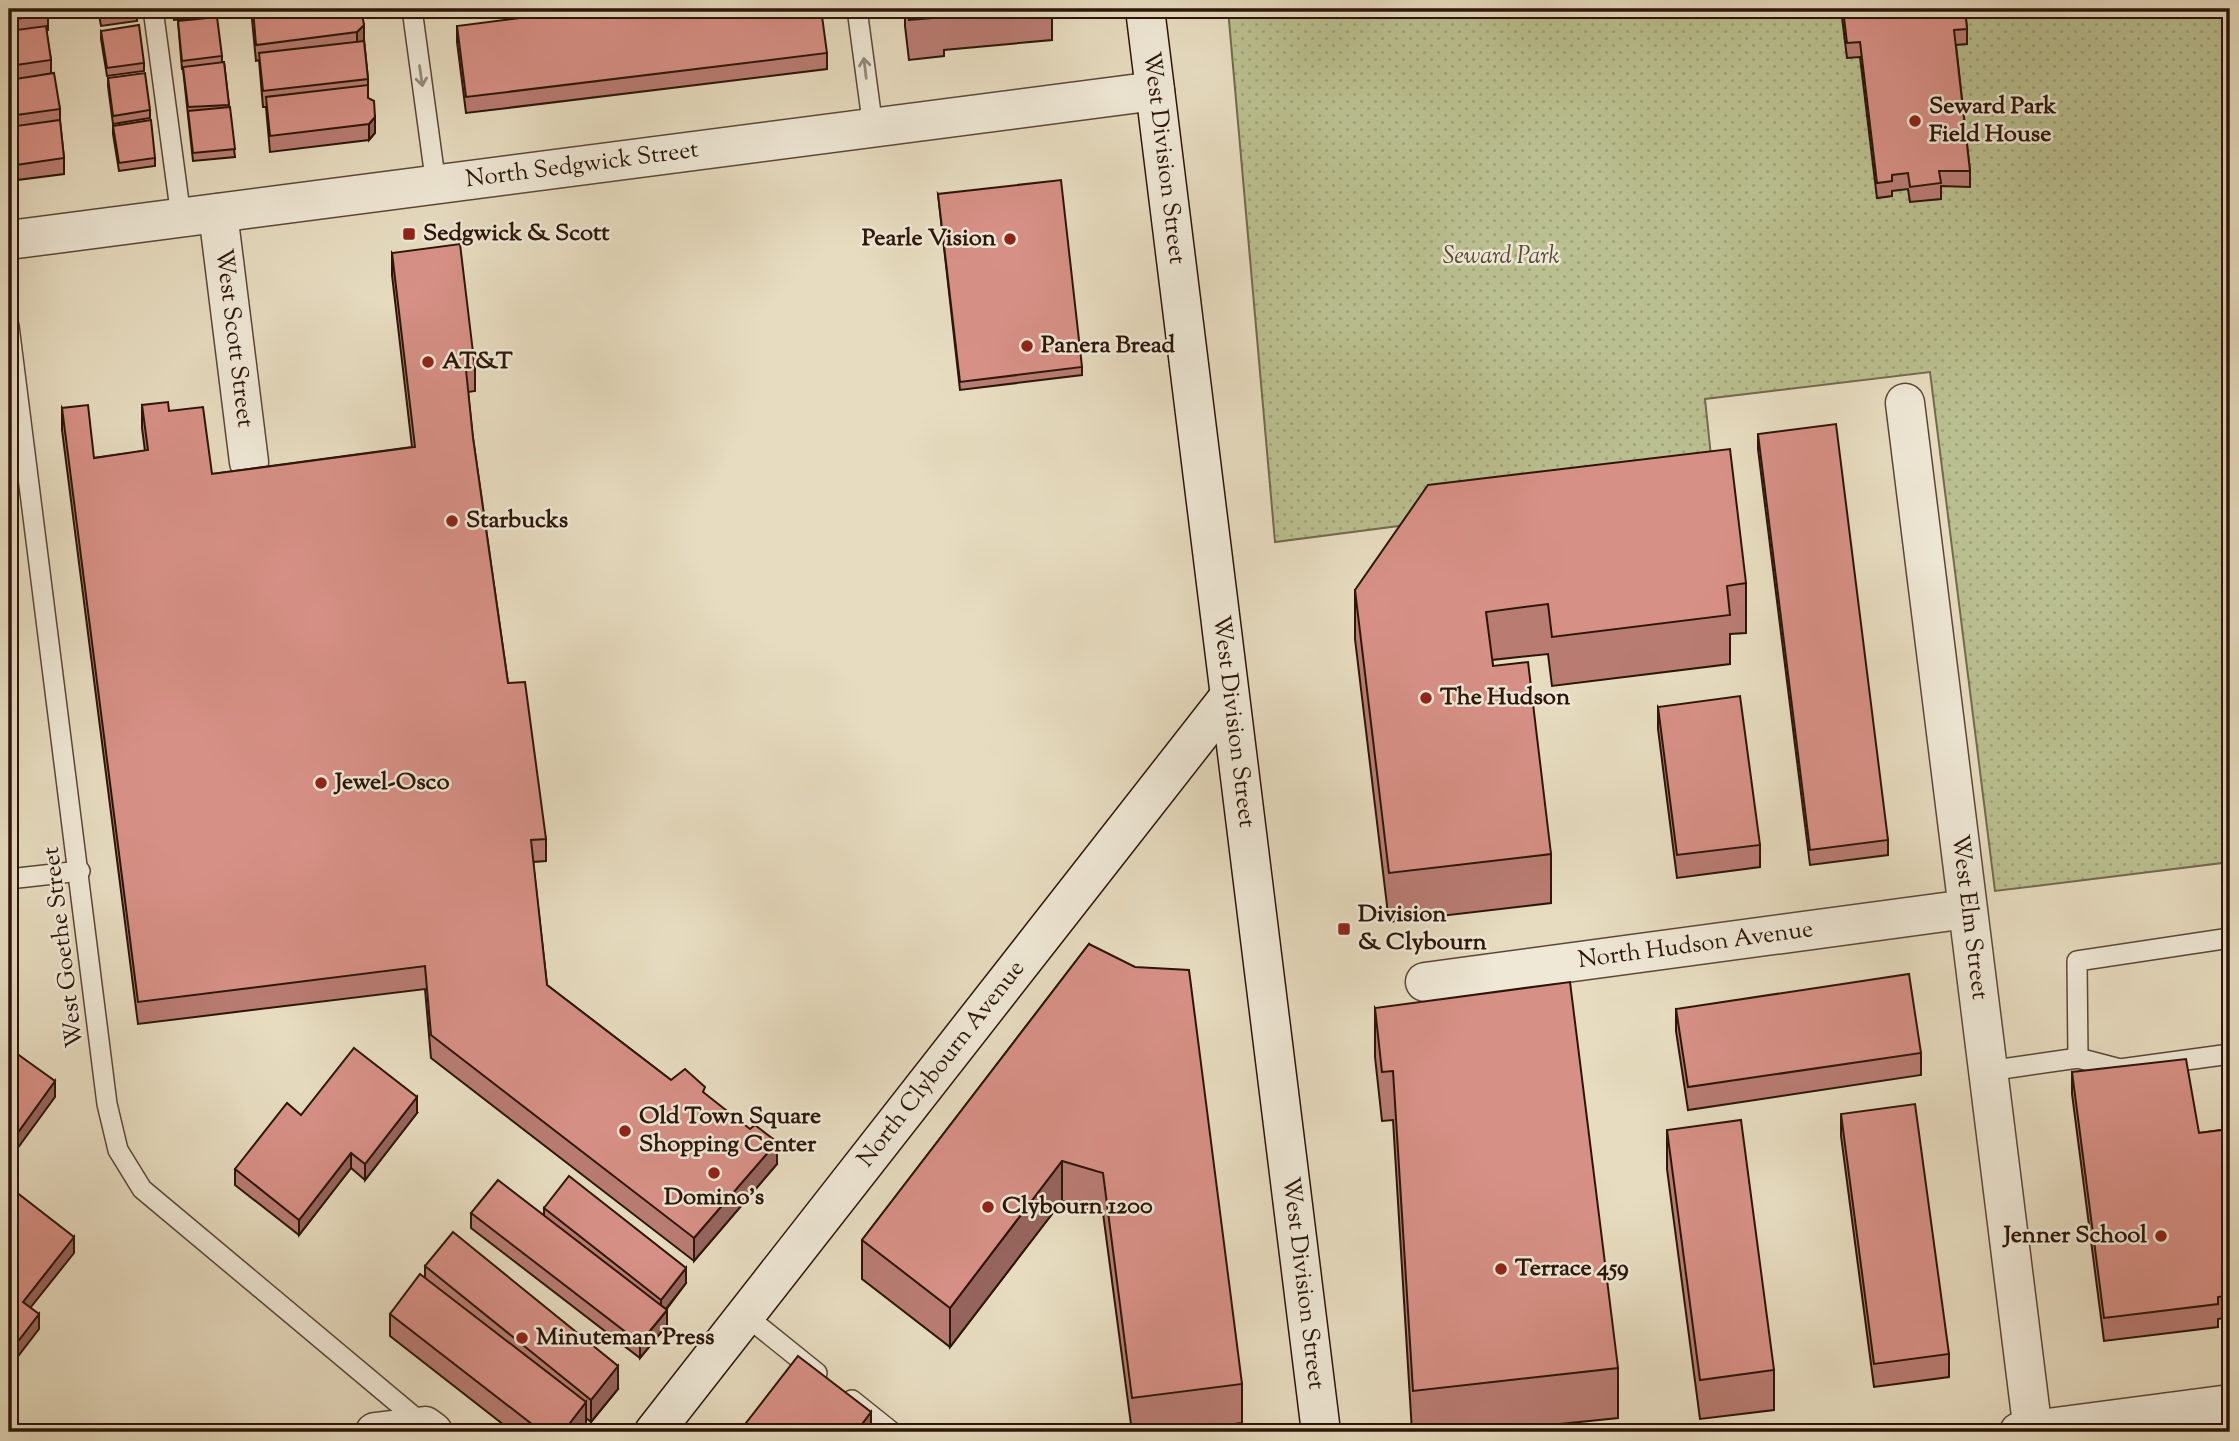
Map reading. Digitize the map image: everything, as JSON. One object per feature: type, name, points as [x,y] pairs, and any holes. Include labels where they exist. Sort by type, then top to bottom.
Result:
[{"type":"street","name":"West Division Street","points":[[1145,9],[1321,1432]]},
{"type":"street","name":"North Sedgwick Street","points":[[9,240],[1155,91]]},
{"type":"street","name":"West Scott Street","points":[[199,215],[248,462]]},
{"type":"street","name":"West Elm Street","points":[[1905,403],[1988,1071],[2028,1432]]},
{"type":"street","name":"North Clybourn Avenue","points":[[654,1432],[1229,697]]},
{"type":"street","name":"North Hudson Avenue","points":[[1425,982],[1966,909]]},
{"type":"street","points":[[2028,1432],[2230,1404]]},
{"type":"street","points":[[374,1432],[429,1429]]},
{"type":"lane","points":[[153,9],[199,215]]},
{"type":"lane","points":[[412,9],[436,184]]},
{"type":"lane","points":[[858,9],[873,128]]},
{"type":"lane","name":"West Goethe Street","points":[[9,326],[80,871],[107,1104],[118,1150],[142,1189],[429,1429]]},
{"type":"lane","points":[[9,879],[80,871]]},
{"type":"lane","points":[[2078,1058],[2077,961],[2230,938]]},
{"type":"lane","points":[[1988,1071],[2078,1058],[2120,1069],[2230,1054]]},
{"type":"lane","points":[[745,1315],[892,1432]]},
{"type":"green space","name":"Seward Park","points":[[1228,9],[2230,9],[2230,862],[1995,891],[1930,372],[1705,399],[1714,485],[1275,542]]},
{"type":"building","points":[[9,9],[47,9],[48,14],[9,20]]},
{"type":"building","points":[[99,9],[137,9],[137,13],[101,18]]},
{"type":"building","points":[[174,9],[207,9],[174,13]]},
{"type":"building","points":[[253,9],[361,9],[364,25],[357,32],[256,45]]},
{"type":"building","points":[[591,9],[821,9],[827,53],[466,97],[457,26]]},
{"type":"building","points":[[908,9],[966,9],[944,11],[944,17],[909,20]]},
{"type":"building","name":"Seward Park Field House","points":[[1843,9],[1965,9],[1967,29],[1954,30],[1970,171],[1939,171],[1941,183],[1910,187],[1908,173],[1892,175],[1892,181],[1877,183],[1860,42],[1847,43]]},
{"type":"building","points":[[217,17],[222,56],[182,61],[178,21]]},
{"type":"building","points":[[139,25],[144,63],[107,68],[101,31]]},
{"type":"building","points":[[46,26],[51,60],[9,66],[9,31]]},
{"type":"building","points":[[364,41],[368,79],[263,91],[259,53]]},
{"type":"building","points":[[224,62],[229,105],[188,107],[183,67]]},
{"type":"building","points":[[54,73],[60,109],[9,116],[9,80]]},
{"type":"building","points":[[145,73],[150,110],[113,116],[108,78]]},
{"type":"building","points":[[368,85],[368,98],[374,101],[375,117],[369,124],[270,136],[266,97]]},
{"type":"building","points":[[230,107],[235,149],[193,153],[188,111]]},
{"type":"building","points":[[60,120],[64,158],[9,166],[9,127]]},
{"type":"building","points":[[151,120],[155,158],[119,163],[113,126]]},
{"type":"building","points":[[1061,180],[1082,367],[960,382],[938,194]]},
{"type":"building","name":"Jewel-Osco","points":[[460,244],[475,369],[466,370],[473,438],[508,683],[525,682],[546,839],[531,840],[547,985],[671,1080],[685,1069],[705,1087],[703,1092],[750,1129],[755,1125],[777,1142],[694,1238],[431,1035],[425,966],[138,1002],[62,408],[88,405],[94,458],[148,450],[142,405],[168,402],[169,411],[203,407],[212,474],[415,447],[392,253]]},
{"type":"building","points":[[1836,424],[1888,840],[1810,850],[1758,434]]},
{"type":"building","name":"The Hudson","points":[[1730,449],[1746,583],[1727,586],[1730,615],[1552,637],[1548,604],[1486,612],[1493,666],[1528,662],[1551,854],[1389,873],[1355,590],[1428,485]]},
{"type":"building","points":[[1740,696],[1760,845],[1677,855],[1658,707]]},
{"type":"building","name":"Clybourn 1200","points":[[1089,944],[1135,967],[1189,970],[1242,1384],[1132,1398],[1103,1173],[1062,1161],[950,1308],[862,1240]]},
{"type":"building","points":[[1909,974],[1921,1053],[1688,1087],[1676,1009]]},
{"type":"building","name":"Terrace 459","points":[[1570,982],[1618,1368],[1413,1391],[1393,1071],[1382,1072],[1375,1008]]},
{"type":"building","points":[[9,1048],[55,1081],[9,1145]]},
{"type":"building","points":[[354,1048],[417,1097],[365,1164],[351,1153],[299,1220],[235,1169],[287,1103],[301,1115]]},
{"type":"building","name":"Jenner School","points":[[2186,1059],[2199,1133],[2230,1129],[2230,1295],[2218,1297],[2218,1304],[2104,1318],[2072,1072]]},
{"type":"building","points":[[1915,1104],[1949,1354],[1874,1364],[1841,1114]]},
{"type":"building","points":[[1741,1120],[1774,1370],[1700,1380],[1667,1130]]},
{"type":"building","points":[[569,1176],[686,1268],[661,1300],[544,1208]]},
{"type":"building","points":[[498,1180],[667,1310],[640,1343],[471,1213]]},
{"type":"building","points":[[11,1188],[74,1237],[23,1302],[39,1314],[9,1353],[9,1191]]},
{"type":"building","points":[[453,1232],[618,1366],[591,1400],[425,1266]]},
{"type":"building","points":[[420,1274],[586,1402],[563,1432],[542,1432],[390,1314]]},
{"type":"building","points":[[798,1356],[871,1412],[856,1432],[739,1432]]},
{"type":"place","name":"Seward Park Field House","points":[[1915,121]]},
{"type":"place","name":"Sedgwick & Scott","points":[[409,234]]},
{"type":"place","name":"Pearle Vision","points":[[1010,239]]},
{"type":"place","name":"Panera Bread","points":[[1027,346]]},
{"type":"place","name":"AT&T","points":[[428,362]]},
{"type":"place","name":"Starbucks","points":[[452,521]]},
{"type":"place","name":"The Hudson","points":[[1426,698]]},
{"type":"place","name":"Jewel-Osco","points":[[321,783]]},
{"type":"place","name":"Division & Clybourn","points":[[1344,929]]},
{"type":"place","name":"Old Town Square Shopping Center","points":[[625,1131]]},
{"type":"place","name":"Domino's","points":[[714,1173]]},
{"type":"place","name":"Clybourn 1200","points":[[988,1207]]},
{"type":"place","name":"Jenner School","points":[[2161,1236]]},
{"type":"place","name":"Terrace 459","points":[[1501,1269]]},
{"type":"place","name":"Minuteman Press","points":[[522,1338]]}]
